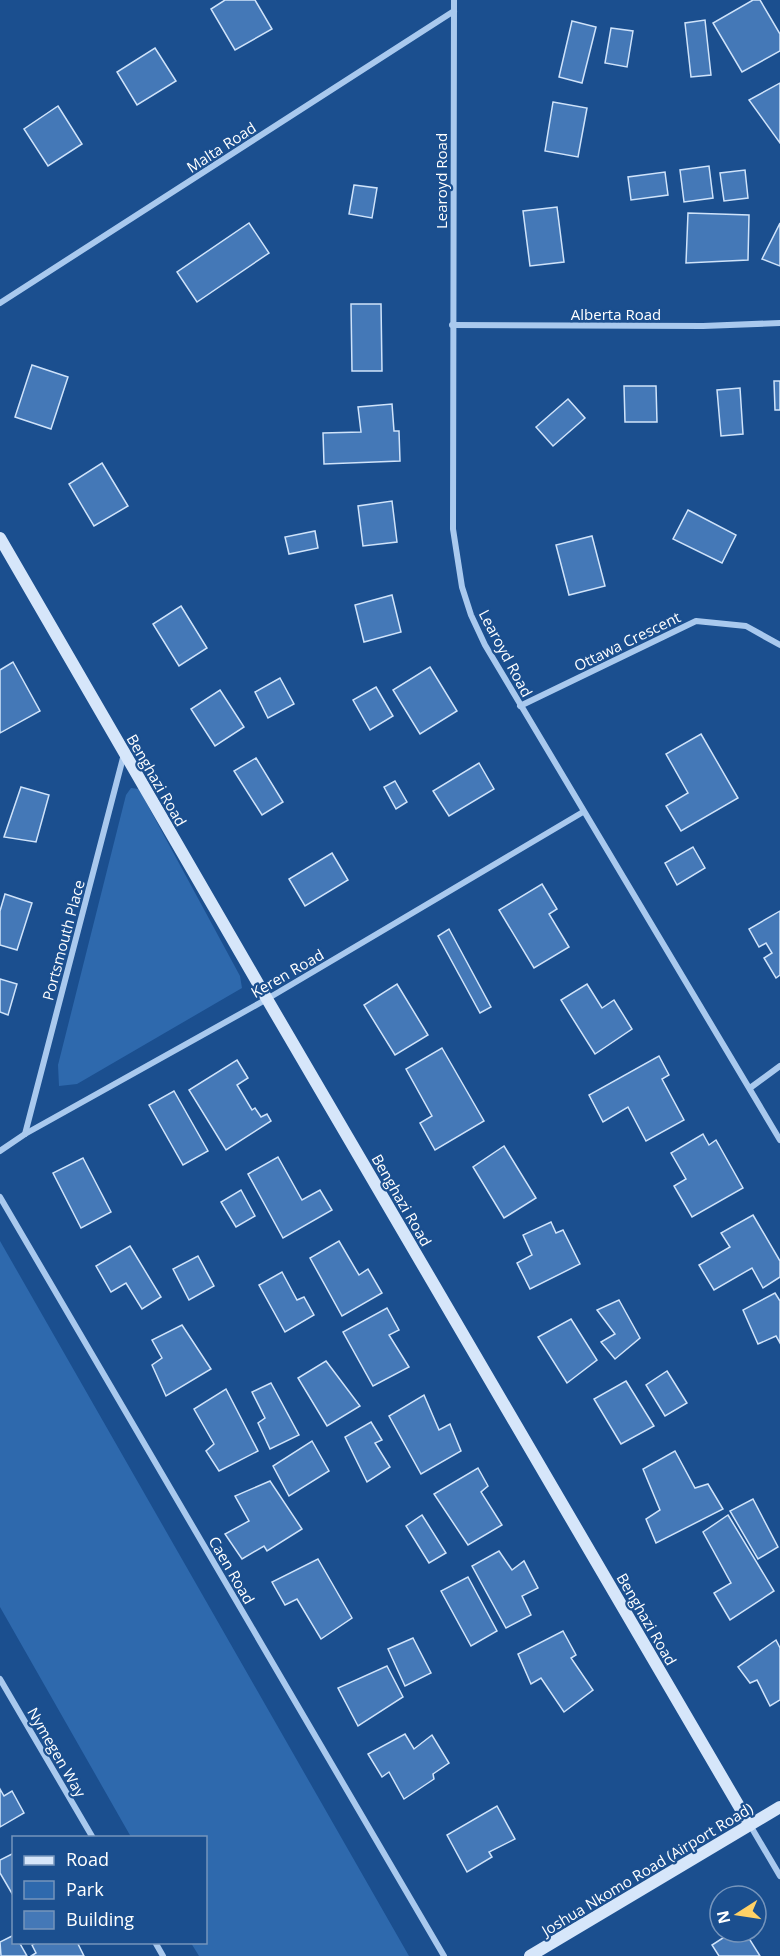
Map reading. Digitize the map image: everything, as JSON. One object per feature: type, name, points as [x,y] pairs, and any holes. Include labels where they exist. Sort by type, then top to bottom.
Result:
[{"type":"street","name":"Learoyd Road","points":[[454,0],[453,529],[462,587],[471,615],[485,645],[520,706],[780,1140]]},
{"type":"street","name":"Malta Road","points":[[0,303],[454,11]]},
{"type":"street","name":"Alberta Road","points":[[452,325],[703,326],[780,323]]},
{"type":"street","name":"Benghazi Road","points":[[0,538],[780,1876]]},
{"type":"street","name":"Ottawa Crescent","points":[[520,706],[696,621],[746,626],[780,645]]},
{"type":"street","name":"Portsmouth Place","points":[[25,1134],[124,752]]},
{"type":"street","name":"Keren Road","points":[[0,1151],[25,1134],[267,999],[583,812]]},
{"type":"street","points":[[750,1088],[780,1066]]},
{"type":"street","name":"Caen Road","points":[[0,1197],[444,1956]]},
{"type":"street","name":"Nymegen Way","points":[[0,1679],[92,1836]]},
{"type":"street","name":"Joshua Nkomo Road (Airport Road)","points":[[530,1956],[780,1807]]},
{"type":"green space","points":[[131,788],[139,789],[240,976],[242,988],[77,1084],[59,1086],[58,1065],[126,795]]},
{"type":"green space","points":[[0,1241],[409,1956],[199,1956],[192,1944],[207,1944],[207,1836],[130,1836],[0,1607]]},
{"type":"building","points":[[225,0],[255,0],[272,29],[235,50],[211,9]]},
{"type":"building","points":[[753,0],[760,0],[780,34],[780,51],[742,72],[713,23]]},
{"type":"building","points":[[705,20],[711,75],[691,77],[685,23]]},
{"type":"building","points":[[572,21],[596,27],[582,83],[559,77]]},
{"type":"building","points":[[611,28],[633,31],[627,67],[605,63]]},
{"type":"building","points":[[155,48],[176,81],[137,105],[117,72]]},
{"type":"building","points":[[780,83],[780,143],[749,100]]},
{"type":"building","points":[[553,102],[587,108],[578,157],[545,151]]},
{"type":"building","points":[[58,106],[82,144],[48,166],[24,129]]},
{"type":"building","points":[[709,166],[713,198],[684,202],[680,170]]},
{"type":"building","points":[[745,170],[748,198],[724,201],[720,173]]},
{"type":"building","points":[[665,172],[668,195],[631,200],[628,177]]},
{"type":"building","points":[[354,185],[377,188],[372,218],[349,214]]},
{"type":"building","points":[[557,207],[564,262],[530,266],[523,211]]},
{"type":"building","points":[[688,213],[749,215],[748,260],[686,263]]},
{"type":"building","points":[[249,223],[269,253],[197,302],[177,272]]},
{"type":"building","points":[[780,223],[780,266],[762,259]]},
{"type":"building","points":[[351,304],[381,304],[382,371],[352,371]]},
{"type":"building","points":[[32,365],[68,377],[51,429],[15,417]]},
{"type":"building","points":[[774,381],[780,381],[780,410],[775,410]]},
{"type":"building","points":[[624,386],[656,386],[657,422],[625,422]]},
{"type":"building","points":[[740,388],[743,434],[721,436],[717,390]]},
{"type":"building","points":[[568,399],[585,418],[553,446],[536,427]]},
{"type":"building","points":[[392,404],[394,431],[399,431],[400,461],[324,464],[323,433],[361,432],[358,407]]},
{"type":"building","points":[[102,463],[128,506],[94,526],[69,484]]},
{"type":"building","points":[[392,501],[397,542],[363,546],[358,506]]},
{"type":"building","points":[[688,510],[736,535],[722,563],[673,539]]},
{"type":"building","points":[[315,531],[318,548],[289,554],[285,537]]},
{"type":"building","points":[[592,536],[605,586],[569,595],[556,545]]},
{"type":"building","points":[[392,595],[401,632],[364,642],[355,605]]},
{"type":"building","points":[[181,606],[207,648],[179,666],[153,624]]},
{"type":"building","points":[[13,662],[40,711],[0,733],[0,670]]},
{"type":"building","points":[[430,667],[457,711],[420,734],[393,690]]},
{"type":"building","points":[[280,678],[294,704],[268,718],[255,692]]},
{"type":"building","points":[[376,687],[393,716],[370,730],[353,700]]},
{"type":"building","points":[[220,690],[244,727],[215,746],[191,709]]},
{"type":"building","points":[[701,734],[738,798],[681,831],[666,806],[688,793],[666,754]]},
{"type":"building","points":[[256,758],[283,802],[262,815],[234,771]]},
{"type":"building","points":[[479,763],[494,789],[449,816],[433,791]]},
{"type":"building","points":[[395,781],[407,802],[396,809],[384,787]]},
{"type":"building","points":[[21,787],[49,795],[36,842],[4,837]]},
{"type":"building","points":[[693,847],[705,868],[677,885],[665,863]]},
{"type":"building","points":[[332,853],[348,880],[305,906],[289,879]]},
{"type":"building","points":[[542,884],[557,909],[549,914],[569,947],[534,968],[499,910]]},
{"type":"building","points":[[5,894],[32,903],[17,950],[0,945],[0,911]]},
{"type":"building","points":[[780,911],[780,975],[776,978],[764,958],[772,953],[766,943],[759,947],[749,929]]},
{"type":"building","points":[[449,929],[491,1007],[480,1013],[438,936]]},
{"type":"building","points":[[0,979],[17,984],[8,1015],[0,1012]]},
{"type":"building","points":[[397,984],[428,1035],[395,1055],[364,1005]]},
{"type":"building","points":[[587,984],[602,1008],[614,1000],[632,1029],[595,1054],[561,1000]]},
{"type":"building","points":[[442,1048],[484,1121],[435,1150],[420,1123],[432,1116],[406,1069]]},
{"type":"building","points":[[659,1056],[669,1075],[662,1079],[684,1120],[646,1141],[628,1107],[603,1122],[589,1095]]},
{"type":"building","points":[[237,1060],[248,1078],[237,1085],[252,1110],[255,1108],[261,1117],[267,1114],[271,1121],[226,1150],[189,1090]]},
{"type":"building","points":[[174,1091],[208,1151],[183,1165],[149,1105]]},
{"type":"building","points":[[703,1134],[709,1145],[716,1140],[743,1188],[692,1217],[674,1186],[686,1179],[671,1153]]},
{"type":"building","points":[[504,1146],[536,1198],[504,1218],[473,1167]]},
{"type":"building","points":[[278,1157],[302,1200],[320,1190],[332,1210],[283,1238],[248,1174]]},
{"type":"building","points":[[83,1158],[111,1212],[81,1228],[53,1173]]},
{"type":"building","points":[[241,1190],[255,1216],[236,1227],[221,1202]]},
{"type":"building","points":[[753,1215],[780,1261],[780,1277],[763,1288],[752,1268],[714,1290],[699,1265],[730,1247],[721,1233]]},
{"type":"building","points":[[551,1222],[556,1233],[563,1230],[580,1264],[530,1289],[517,1263],[532,1255],[523,1235]]},
{"type":"building","points":[[339,1241],[359,1275],[368,1269],[382,1293],[342,1316],[310,1258]]},
{"type":"building","points":[[130,1246],[161,1297],[142,1309],[126,1283],[111,1292],[96,1266]]},
{"type":"building","points":[[198,1256],[214,1286],[189,1300],[173,1269]]},
{"type":"building","points":[[282,1272],[297,1300],[304,1297],[314,1315],[285,1332],[259,1285]]},
{"type":"building","points":[[775,1293],[780,1301],[780,1343],[776,1336],[758,1344],[743,1310]]},
{"type":"building","points":[[619,1300],[640,1338],[615,1359],[601,1342],[615,1334],[597,1310]]},
{"type":"building","points":[[387,1308],[399,1330],[389,1335],[409,1367],[373,1386],[343,1332]]},
{"type":"building","points":[[571,1319],[597,1360],[567,1383],[538,1337]]},
{"type":"building","points":[[182,1325],[211,1369],[166,1396],[152,1365],[162,1358],[152,1340]]},
{"type":"building","points":[[326,1361],[360,1406],[327,1426],[298,1378]]},
{"type":"building","points":[[667,1371],[687,1403],[665,1416],[646,1385]]},
{"type":"building","points":[[626,1381],[654,1426],[621,1444],[594,1399]]},
{"type":"building","points":[[271,1383],[299,1435],[270,1449],[258,1423],[265,1418],[252,1392]]},
{"type":"building","points":[[226,1389],[258,1451],[219,1471],[206,1451],[214,1444],[194,1409]]},
{"type":"building","points":[[424,1395],[439,1430],[450,1424],[461,1451],[421,1474],[389,1416]]},
{"type":"building","points":[[371,1422],[382,1440],[375,1443],[390,1467],[367,1482],[345,1437]]},
{"type":"building","points":[[312,1441],[329,1471],[289,1496],[273,1466]]},
{"type":"building","points":[[675,1451],[695,1488],[708,1484],[723,1509],[656,1543],[646,1519],[660,1510],[643,1469]]},
{"type":"building","points":[[478,1468],[488,1486],[481,1492],[502,1525],[468,1545],[434,1494]]},
{"type":"building","points":[[270,1481],[302,1529],[267,1551],[264,1546],[242,1559],[225,1534],[249,1521],[235,1496]]},
{"type":"building","points":[[753,1499],[778,1547],[758,1559],[730,1511]]},
{"type":"building","points":[[422,1515],[446,1553],[429,1563],[406,1526]]},
{"type":"building","points":[[728,1515],[774,1591],[730,1620],[714,1593],[731,1583],[703,1532]]},
{"type":"building","points":[[499,1551],[512,1570],[524,1561],[538,1588],[522,1596],[531,1615],[506,1628],[472,1566]]},
{"type":"building","points":[[318,1559],[352,1618],[321,1639],[297,1599],[285,1605],[272,1582]]},
{"type":"building","points":[[468,1577],[497,1631],[471,1646],[441,1591]]},
{"type":"building","points":[[563,1631],[576,1655],[571,1658],[593,1690],[564,1712],[541,1678],[531,1684],[518,1654]]},
{"type":"building","points":[[413,1638],[431,1673],[405,1686],[388,1649]]},
{"type":"building","points":[[776,1640],[780,1648],[780,1700],[770,1706],[757,1680],[750,1683],[738,1667]]},
{"type":"building","points":[[387,1666],[403,1697],[358,1726],[338,1688]]},
{"type":"building","points":[[405,1734],[414,1749],[432,1735],[449,1763],[433,1774],[434,1779],[404,1799],[389,1772],[382,1777],[368,1754]]},
{"type":"building","points":[[0,1789],[4,1796],[12,1791],[24,1813],[0,1827]]},
{"type":"building","points":[[497,1806],[515,1839],[489,1852],[492,1857],[467,1872],[447,1835]]},
{"type":"building","points":[[12,1854],[12,1894],[0,1873],[0,1860]]},
{"type":"building","points":[[12,1936],[12,1944],[20,1944],[27,1956],[1,1956],[0,1942]]},
{"type":"building","points":[[78,1944],[84,1956],[31,1956],[36,1953],[32,1945]]},
{"type":"building","points":[[752,1944],[760,1956],[719,1956],[712,1945]]}]
